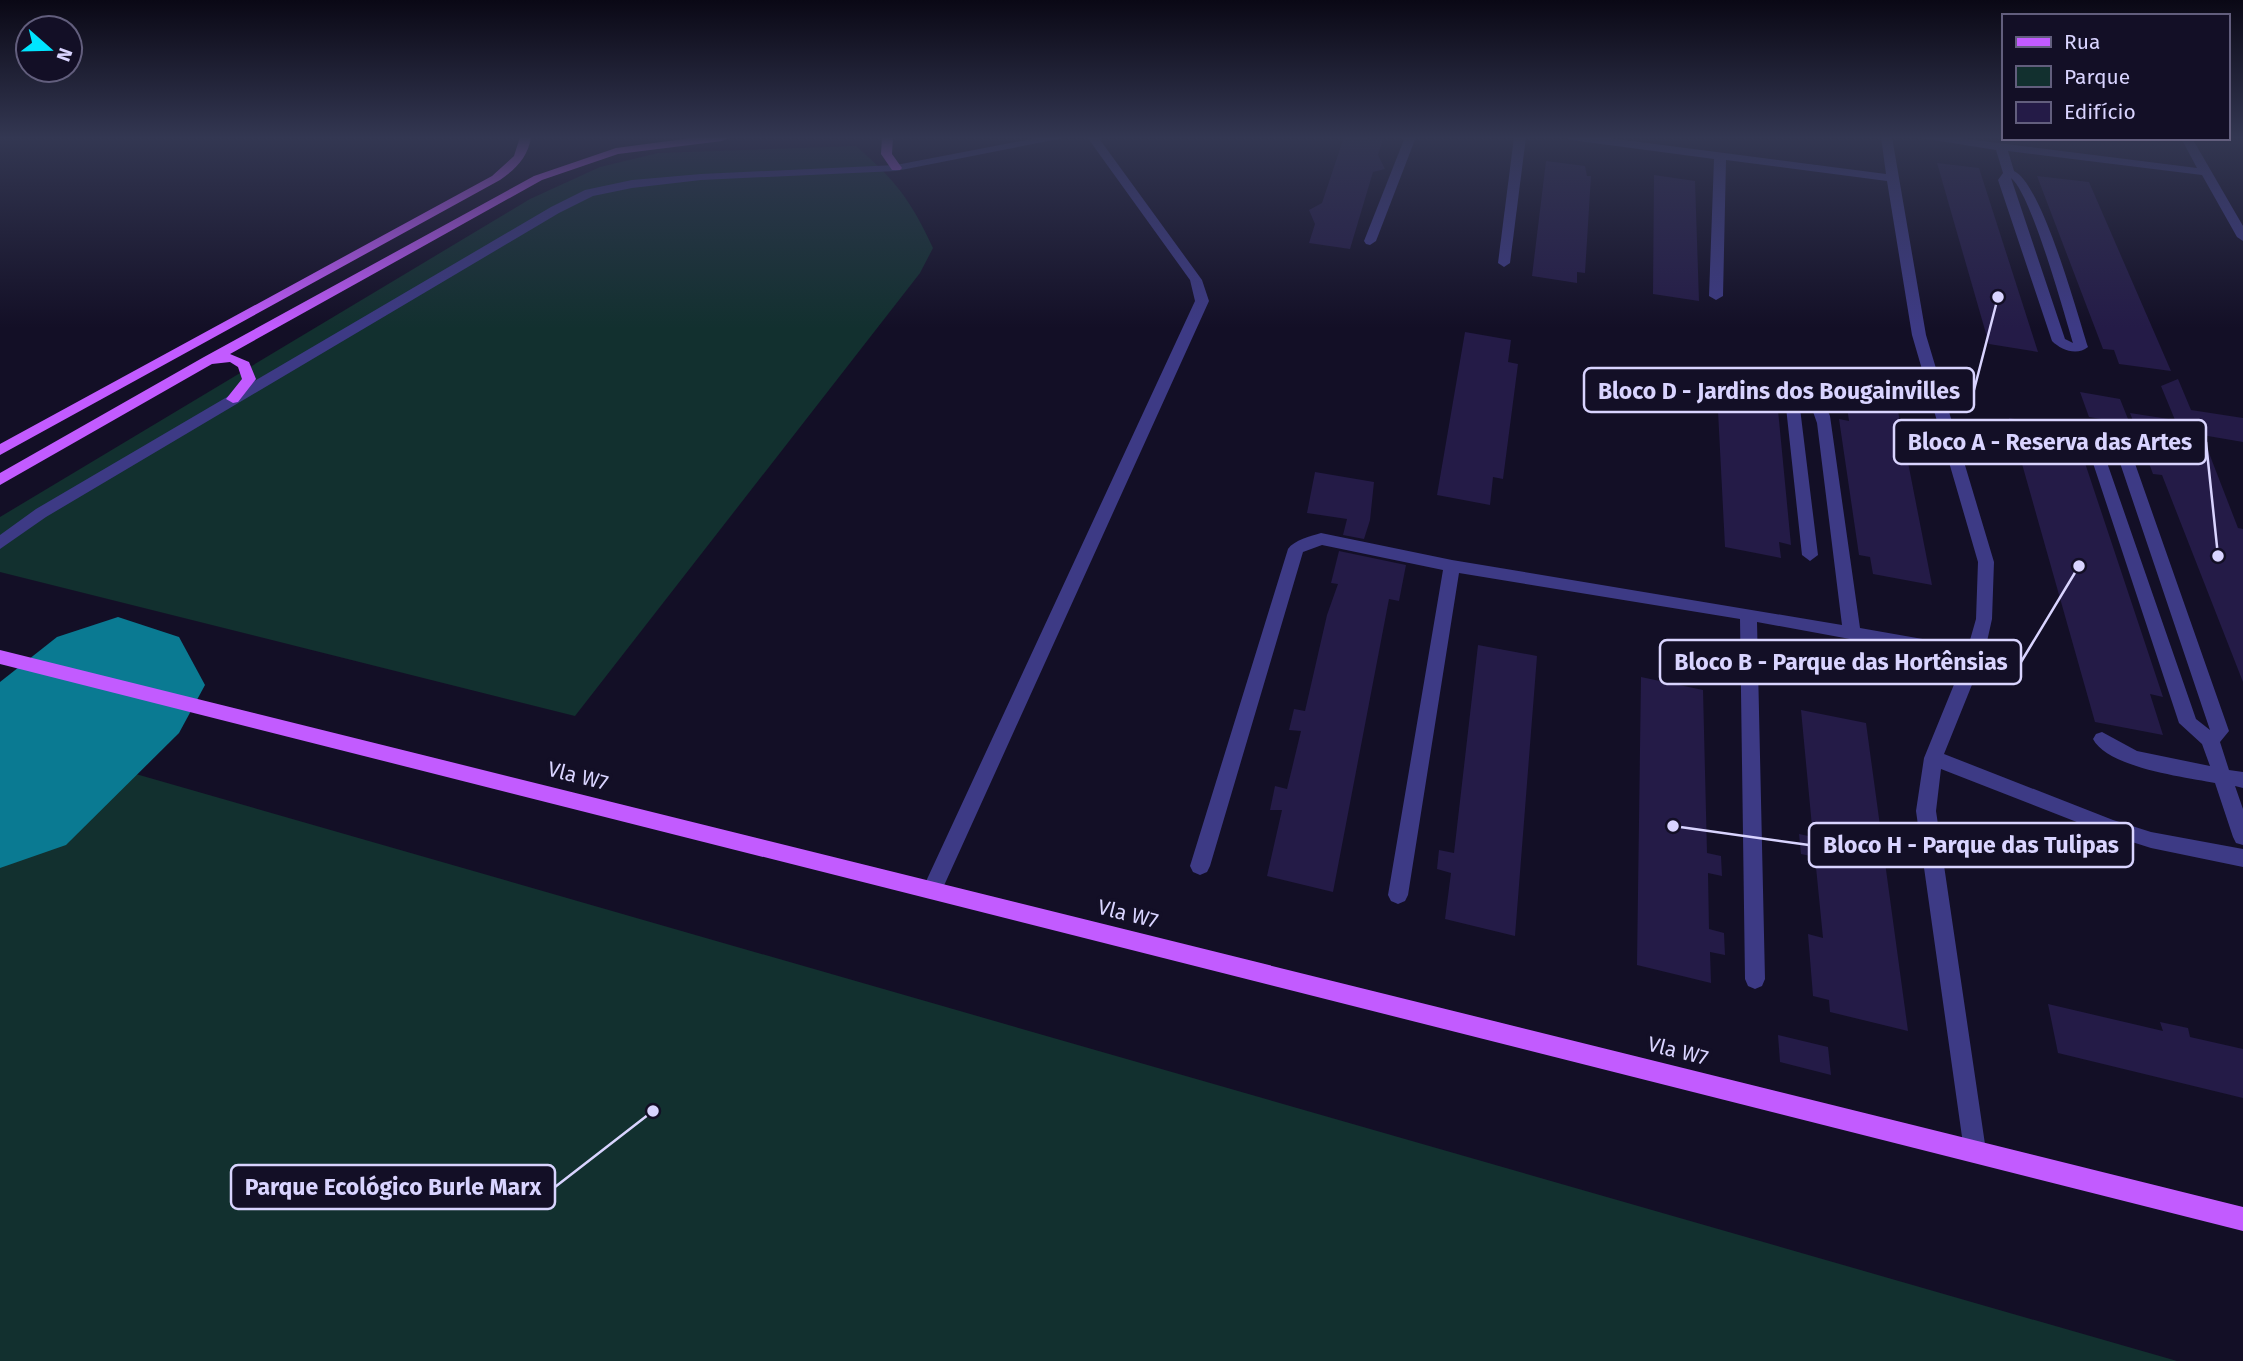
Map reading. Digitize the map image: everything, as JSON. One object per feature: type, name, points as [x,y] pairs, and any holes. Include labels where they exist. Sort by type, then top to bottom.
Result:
[{"type":"main road","points":[[0,450],[455,201]]},
{"type":"main road","points":[[0,480],[209,360],[497,201]]},
{"type":"main road","points":[[209,360],[232,358],[244,365],[249,379],[233,399]]},
{"type":"main road","name":"Vla W7","points":[[0,657],[2243,1219]]},
{"type":"street","points":[[0,543],[41,513],[574,201]]},
{"type":"street","points":[[932,890],[1202,301],[1196,280],[1138,201]]},
{"type":"street","points":[[1370,241],[1386,201]]},
{"type":"street","points":[[1504,263],[1512,201]]},
{"type":"street","points":[[1716,296],[1719,201]]},
{"type":"street","points":[[1897,201],[1919,335],[1986,562],[1984,619],[1975,655],[1933,758],[1926,811],[1975,1151]]},
{"type":"street","points":[[2011,201],[2059,341],[2069,347],[2081,347],[2049,246],[2031,201]]},
{"type":"street","points":[[2222,201],[2241,231]]},
{"type":"street","points":[[1810,555],[1791,398],[1802,394],[1813,397],[1821,408],[1824,422],[1852,633]]},
{"type":"street","points":[[2210,740],[2220,731],[2125,455],[2117,448],[2102,445],[2095,448],[2188,723],[2210,740],[2243,837]]},
{"type":"street","points":[[1200,866],[1296,549],[1321,539],[1452,566],[1748,614],[1975,655]]},
{"type":"street","points":[[1398,895],[1452,566]]},
{"type":"street","points":[[1748,614],[1755,979]]},
{"type":"street","points":[[2102,739],[2131,757],[2153,764],[2243,780]]},
{"type":"street","points":[[1933,758],[2110,827],[2151,840],[2243,858]]},
{"type":"green space","points":[[527,201],[907,201],[933,248],[920,273],[575,716],[0,572],[0,517]]},
{"type":"green space","points":[[101,764],[2177,1361],[0,1361],[0,860]]},
{"type":"building","points":[[1323,201],[1364,201],[1350,249],[1309,243],[1315,224],[1309,210]]},
{"type":"building","points":[[1541,201],[1589,201],[1585,273],[1577,272],[1577,283],[1532,276]]},
{"type":"building","points":[[1654,201],[1696,201],[1699,301],[1653,294]]},
{"type":"building","points":[[1948,201],[1989,201],[2038,352],[1989,344]]},
{"type":"building","points":[[2046,201],[2097,201],[2171,371],[2119,364],[2114,350],[2103,349]]},
{"type":"building","points":[[1465,332],[1511,340],[1508,362],[1518,364],[1503,479],[1493,477],[1490,505],[1437,495]]},
{"type":"building","points":[[1716,372],[1765,380],[1768,408],[1778,410],[1791,545],[1779,542],[1781,558],[1725,547]]},
{"type":"building","points":[[2178,379],[2191,410],[2243,418],[2243,442],[2202,435],[2238,528],[2243,529],[2243,682],[2162,475],[2153,474],[2130,413],[2175,420],[2161,386]]},
{"type":"building","points":[[2080,392],[2120,399],[2130,424],[2089,417]]},
{"type":"building","points":[[1845,393],[1896,401],[1932,585],[1873,574],[1870,557],[1859,555],[1839,419],[1849,421]]},
{"type":"building","points":[[2009,418],[2063,427],[2072,455],[2083,457],[2163,697],[2150,694],[2163,735],[2095,722]]},
{"type":"building","points":[[1315,472],[1374,482],[1370,520],[1364,539],[1343,535],[1347,519],[1307,513]]},
{"type":"building","points":[[1339,551],[1406,565],[1399,601],[1389,599],[1333,892],[1267,876],[1282,810],[1270,810],[1275,786],[1287,789],[1301,731],[1289,730],[1294,709],[1305,711],[1327,615],[1338,584],[1331,583]]},
{"type":"building","points":[[1478,645],[1537,656],[1515,936],[1445,919],[1451,873],[1437,869],[1439,850],[1454,853]]},
{"type":"building","points":[[1641,677],[1703,690],[1707,853],[1721,856],[1722,876],[1708,873],[1709,929],[1724,933],[1725,955],[1710,952],[1711,983],[1637,965]]},
{"type":"building","points":[[1801,710],[1866,723],[1908,1031],[1830,1012],[1829,1000],[1813,996],[1808,934],[1823,938],[1815,857],[1801,854],[1799,834],[1813,837]]},
{"type":"building","points":[[2048,1004],[2163,1031],[2160,1022],[2188,1028],[2190,1037],[2243,1049],[2243,1098],[2058,1053]]},
{"type":"building","points":[[1778,1035],[1828,1047],[1831,1075],[1780,1062]]},
{"type":"taxiway","points":[[0,750],[39,755]]},
{"type":"runway","points":[[0,790],[118,685]]},
{"type":"place","name":"Bloco D - Jardins dos Bougainvilles","points":[[1998,297]]},
{"type":"place","name":"Bloco A - Reserva das Artes","points":[[2218,556]]},
{"type":"place","name":"Bloco B - Parque das Hortênsias","points":[[2079,566]]},
{"type":"place","name":"Bloco H - Parque das Tulipas","points":[[1673,826]]},
{"type":"place","name":"Parque Ecológico Burle Marx","points":[[653,1111]]}]
